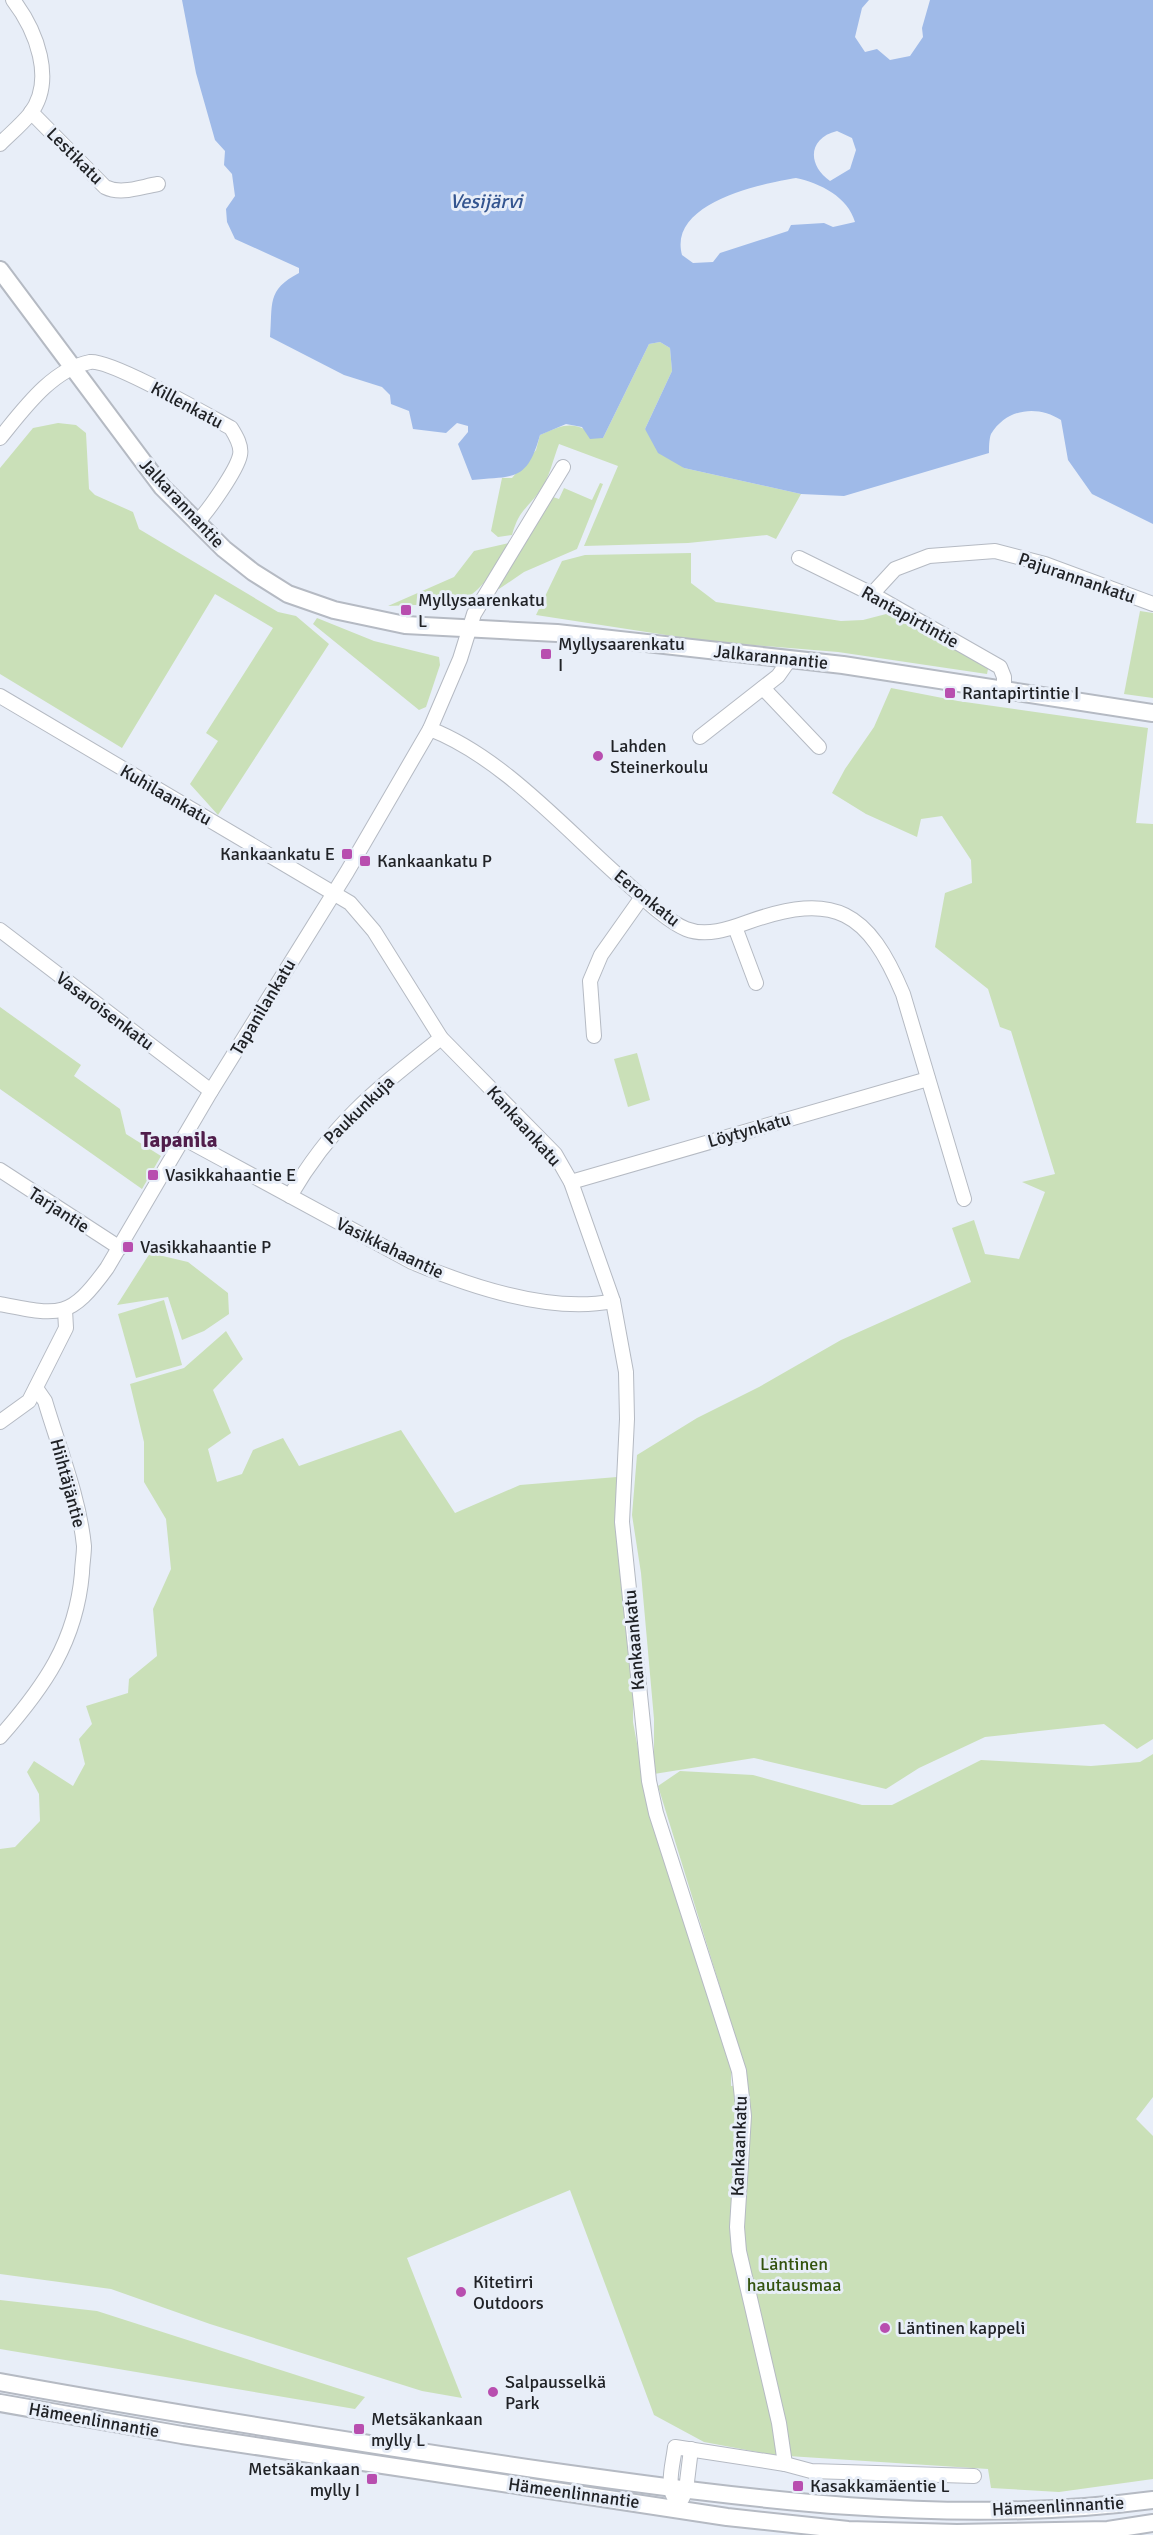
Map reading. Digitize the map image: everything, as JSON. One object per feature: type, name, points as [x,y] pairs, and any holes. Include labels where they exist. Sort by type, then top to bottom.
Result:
[{"type":"main road","name":"Jalkarannantie","points":[[0,270],[162,487],[196,523],[253,572],[288,594],[368,619],[405,625],[557,633],[790,659],[1004,688],[1153,713]]},
{"type":"main road","name":"Hämeenlinnantie","points":[[0,2382],[879,2533],[1108,2530],[1153,2523]]},
{"type":"main road","name":"Hämeenlinnantie","points":[[0,2403],[182,2435],[676,2499],[760,2500],[880,2509],[1054,2510],[1153,2500]]},
{"type":"street","points":[[0,144],[31,112],[43,86],[39,54],[31,30],[13,0]]},
{"type":"street","name":"Lestikatu","points":[[31,112],[105,187],[112,190],[126,190],[158,184]]},
{"type":"street","name":"Killenkatu","points":[[73,368],[93,362],[146,383],[231,428],[238,440],[240,455],[215,501],[196,523]]},
{"type":"street","points":[[0,438],[43,390],[73,368]]},
{"type":"street","name":"Tapanilankatu","points":[[65,1310],[76,1306],[90,1292],[120,1248],[211,1091],[430,729],[460,659],[474,614],[564,467]]},
{"type":"street","name":"Pajurannankatu","points":[[872,594],[895,568],[929,556],[995,551],[1046,564],[1090,583],[1153,604]]},
{"type":"street","name":"Rantapirtintie","points":[[799,558],[872,594],[1000,667],[1004,676],[1004,688]]},
{"type":"street","points":[[700,737],[763,688],[784,669],[790,659]]},
{"type":"street","points":[[763,688],[819,747]]},
{"type":"street","name":"Kuhilaankatu","points":[[0,696],[333,892]]},
{"type":"street","name":"Eeronkatu","points":[[430,729],[467,746],[501,770],[642,897],[685,929],[709,933],[735,927],[784,909],[819,907],[855,921],[872,936],[890,964],[903,994],[964,1199]]},
{"type":"street","name":"Kankaankatu","points":[[333,892],[350,903],[368,923],[441,1038],[555,1154],[571,1182],[613,1301],[626,1372],[627,1419],[622,1522],[649,1781],[656,1813],[739,2071],[744,2116],[737,2227],[739,2251],[779,2423],[785,2464]]},
{"type":"street","points":[[594,1036],[590,981],[601,955],[642,897]]},
{"type":"street","points":[[735,927],[756,983]]},
{"type":"street","name":"Vasaroisenkatu","points":[[0,930],[211,1091]]},
{"type":"street","name":"Paukunkuja","points":[[290,1196],[324,1142],[345,1120],[380,1086],[441,1038]]},
{"type":"street","name":"Löytynkatu","points":[[571,1182],[928,1079]]},
{"type":"street","name":"Vasikkahaantie","points":[[185,1139],[412,1262],[446,1276],[507,1293],[565,1304],[591,1306],[613,1301]]},
{"type":"street","name":"Tarjantie","points":[[0,1170],[120,1248]]},
{"type":"street","points":[[0,1304],[50,1313],[65,1310],[66,1328],[29,1401],[20,1410],[0,1422]]},
{"type":"street","name":"Hiihtäjäntie","points":[[0,1737],[30,1704],[59,1659],[79,1604],[84,1547],[74,1494],[45,1401],[36,1388]]},
{"type":"street","points":[[676,2499],[675,2447],[785,2464],[811,2471],[974,2476]]},
{"type":"street","points":[[676,2499],[691,2450]]},
{"type":"street","points":[[879,2533],[880,2509]]},
{"type":"green space","points":[[660,342],[670,348],[672,371],[645,429],[684,468],[801,494],[776,539],[767,535],[688,543],[584,546],[618,466],[559,444],[546,482],[520,515],[512,535],[498,537],[491,531],[502,478],[512,478],[536,450],[540,435],[559,427],[572,426],[585,429],[603,438],[649,344]]},
{"type":"green space","points":[[58,423],[76,425],[86,433],[89,489],[95,495],[133,512],[139,529],[278,612],[296,616],[329,644],[218,815],[190,784],[218,741],[206,733],[273,628],[215,594],[122,748],[0,674],[0,468],[33,428]]},
{"type":"green space","points":[[600,483],[603,484],[577,549],[524,572],[499,589],[497,588],[550,496],[559,499],[564,488],[592,500]]},
{"type":"green space","points":[[509,543],[484,583],[473,594],[448,603],[388,606],[454,577],[474,551]]},
{"type":"green space","points":[[691,553],[691,583],[716,602],[841,621],[863,620],[890,613],[979,663],[988,669],[987,674],[838,652],[705,641],[536,615],[562,561],[585,555]]},
{"type":"green space","points":[[1140,611],[1153,613],[1153,698],[1124,694]]},
{"type":"green space","points":[[317,618],[374,641],[439,657],[440,665],[426,707],[419,710],[313,624]]},
{"type":"green space","points":[[891,688],[958,701],[1148,728],[1136,823],[1153,824],[1153,1739],[1137,1749],[1104,1724],[985,1737],[919,1768],[886,1789],[754,1758],[654,1774],[654,1719],[641,1573],[632,1515],[637,1455],[697,1418],[759,1387],[841,1340],[971,1282],[952,1228],[974,1220],[985,1254],[1019,1259],[1045,1192],[1022,1182],[1055,1174],[1011,1031],[1000,1027],[988,989],[935,947],[945,893],[972,883],[971,860],[942,816],[921,819],[917,837],[866,814],[832,793],[845,769],[874,727]]},
{"type":"green space","points":[[0,1007],[81,1065],[74,1076],[120,1109],[126,1134],[161,1156],[142,1189],[0,1089]]},
{"type":"green space","points":[[637,1053],[650,1100],[628,1107],[614,1059]]},
{"type":"green space","points":[[150,1253],[188,1262],[228,1293],[229,1314],[204,1331],[182,1340],[168,1297],[117,1305]]},
{"type":"green space","points":[[164,1300],[182,1365],[136,1378],[118,1314]]},
{"type":"green space","name":"Läntinen hautausmaa","points":[[226,1331],[243,1359],[213,1390],[231,1433],[208,1449],[217,1482],[242,1474],[253,1450],[283,1438],[299,1466],[401,1430],[455,1513],[520,1485],[617,1477],[621,1574],[633,1674],[633,1722],[643,1776],[731,2068],[731,2086],[746,2084],[745,2068],[658,1786],[680,1771],[753,1775],[862,1805],[892,1805],[981,1760],[1091,1766],[1140,1762],[1153,1754],[1153,2097],[1136,2119],[1153,2136],[1153,2479],[1059,2492],[991,2488],[988,2469],[773,2455],[704,2442],[654,2415],[570,2190],[407,2258],[462,2398],[422,2391],[210,2324],[111,2289],[0,2274],[0,1849],[15,1847],[40,1821],[39,1794],[27,1772],[34,1761],[73,1786],[85,1764],[79,1739],[92,1724],[86,1706],[128,1693],[129,1679],[157,1656],[153,1609],[171,1569],[166,1519],[144,1482],[144,1442],[130,1384],[184,1368]]},
{"type":"green space","points":[[0,2300],[97,2311],[365,2397],[355,2409],[0,2349]]},
{"type":"water","name":"Vesijärvi","points":[[182,0],[869,0],[862,8],[855,37],[865,52],[877,49],[890,60],[910,56],[923,37],[922,28],[930,0],[1153,0],[1153,524],[1092,494],[1068,460],[1061,420],[1043,412],[1023,412],[1005,419],[990,436],[989,453],[844,496],[801,494],[684,468],[658,453],[645,429],[672,371],[670,348],[660,342],[649,344],[603,438],[590,439],[582,427],[566,424],[540,435],[530,461],[517,474],[472,480],[458,444],[468,432],[468,426],[457,423],[446,433],[413,429],[409,411],[391,404],[390,395],[382,387],[344,375],[270,337],[273,299],[288,279],[299,273],[299,268],[235,239],[227,222],[226,209],[235,196],[232,174],[224,165],[225,151],[215,140],[196,73]],"holes":[[[837,131],[852,138],[856,150],[850,169],[830,181],[817,167],[814,153],[820,140]],[[796,178],[814,183],[832,192],[846,205],[855,222],[833,227],[824,223],[791,225],[788,231],[720,253],[713,262],[693,263],[682,255],[681,237],[689,222],[702,209],[740,191]]]},
{"type":"place","name":"Myllysaarenkatu L","points":[[406,610]]},
{"type":"place","name":"Myllysaarenkatu I","points":[[546,654]]},
{"type":"place","name":"Rantapirtintie I","points":[[950,693]]},
{"type":"place","name":"Lahden Steinerkoulu","points":[[598,756]]},
{"type":"place","name":"Kankaankatu E","points":[[347,854]]},
{"type":"place","name":"Kankaankatu P","points":[[365,861]]},
{"type":"place","name":"Vasikkahaantie E","points":[[153,1175]]},
{"type":"place","name":"Vasikkahaantie P","points":[[128,1247]]},
{"type":"place","name":"Kitetirri Outdoors","points":[[461,2292]]},
{"type":"place","name":"Läntinen kappeli","points":[[885,2328]]},
{"type":"place","name":"Salpausselkä Park","points":[[493,2392]]},
{"type":"place","name":"Metsäkankaan mylly L","points":[[359,2429]]},
{"type":"place","name":"Metsäkankaan mylly I","points":[[372,2479]]},
{"type":"place","name":"Kasakkamäentie L","points":[[798,2486]]},
{"type":"district","name":"Tapanila","points":[[179,1140]]}]
